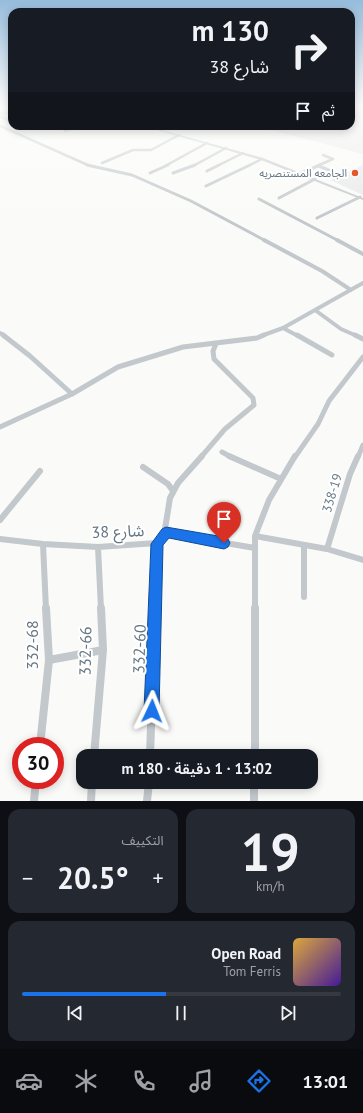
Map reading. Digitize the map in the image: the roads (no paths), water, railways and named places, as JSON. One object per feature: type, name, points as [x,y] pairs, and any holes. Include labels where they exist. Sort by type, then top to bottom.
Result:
[{"type":"street","points":[[38,143],[88,165],[132,175],[191,202],[322,271],[351,290]]},
{"type":"street","points":[[102,163],[133,150],[151,150],[164,143]]},
{"type":"street","points":[[150,172],[176,161],[206,143]]},
{"type":"street","points":[[208,143],[262,159],[362,198]]},
{"type":"street","points":[[173,173],[195,165],[226,148]]},
{"type":"street","points":[[207,171],[242,153]]},
{"type":"street","points":[[301,173],[333,159],[323,155]]},
{"type":"street","points":[[206,186],[262,159]]},
{"type":"street","points":[[319,166],[338,174]]},
{"type":"street","points":[[279,198],[315,179]]},
{"type":"street","points":[[259,198],[363,254]]},
{"type":"street","points":[[317,218],[362,198]]},
{"type":"street","points":[[0,426],[72,394],[118,367],[184,347],[257,338],[283,328],[363,283]]},
{"type":"street","points":[[314,310],[341,328],[361,338],[363,334]]},
{"type":"street","points":[[283,328],[332,355]]},
{"type":"street","points":[[0,333],[34,360],[72,394]]},
{"type":"street","points":[[216,344],[213,350],[214,359],[253,398],[254,405],[217,437],[182,478],[173,491],[165,529],[166,533],[255,548]]},
{"type":"street","points":[[255,749],[255,536],[269,500],[281,479],[304,442],[318,424],[329,401],[363,356]]},
{"type":"street","name":"338-19","points":[[327,549],[350,474],[363,445]]},
{"type":"street","points":[[222,452],[281,479]]},
{"type":"street","points":[[143,468],[168,484],[173,491]]},
{"type":"street","points":[[0,520],[40,471]]},
{"type":"street","name":"شارع 38","points":[[0,538],[43,544],[98,546],[157,544],[166,533]]},
{"type":"street","points":[[255,536],[327,549],[363,560]]},
{"type":"street","name":"332-68","points":[[41,737],[49,660],[43,544]]},
{"type":"street","name":"332-60","points":[[150,749],[157,544]]},
{"type":"street","points":[[304,545],[304,597]]},
{"type":"street","name":"332-66","points":[[95,749],[102,650],[98,546]]},
{"type":"street","points":[[49,660],[102,650]]},
{"type":"street","points":[[34,801],[35,789]]},
{"type":"street","points":[[91,801],[92,789]]},
{"type":"street","points":[[254,789],[254,801]]},
{"type":"place","name":"الجامعه المستنصريه","points":[[355,173]]}]
